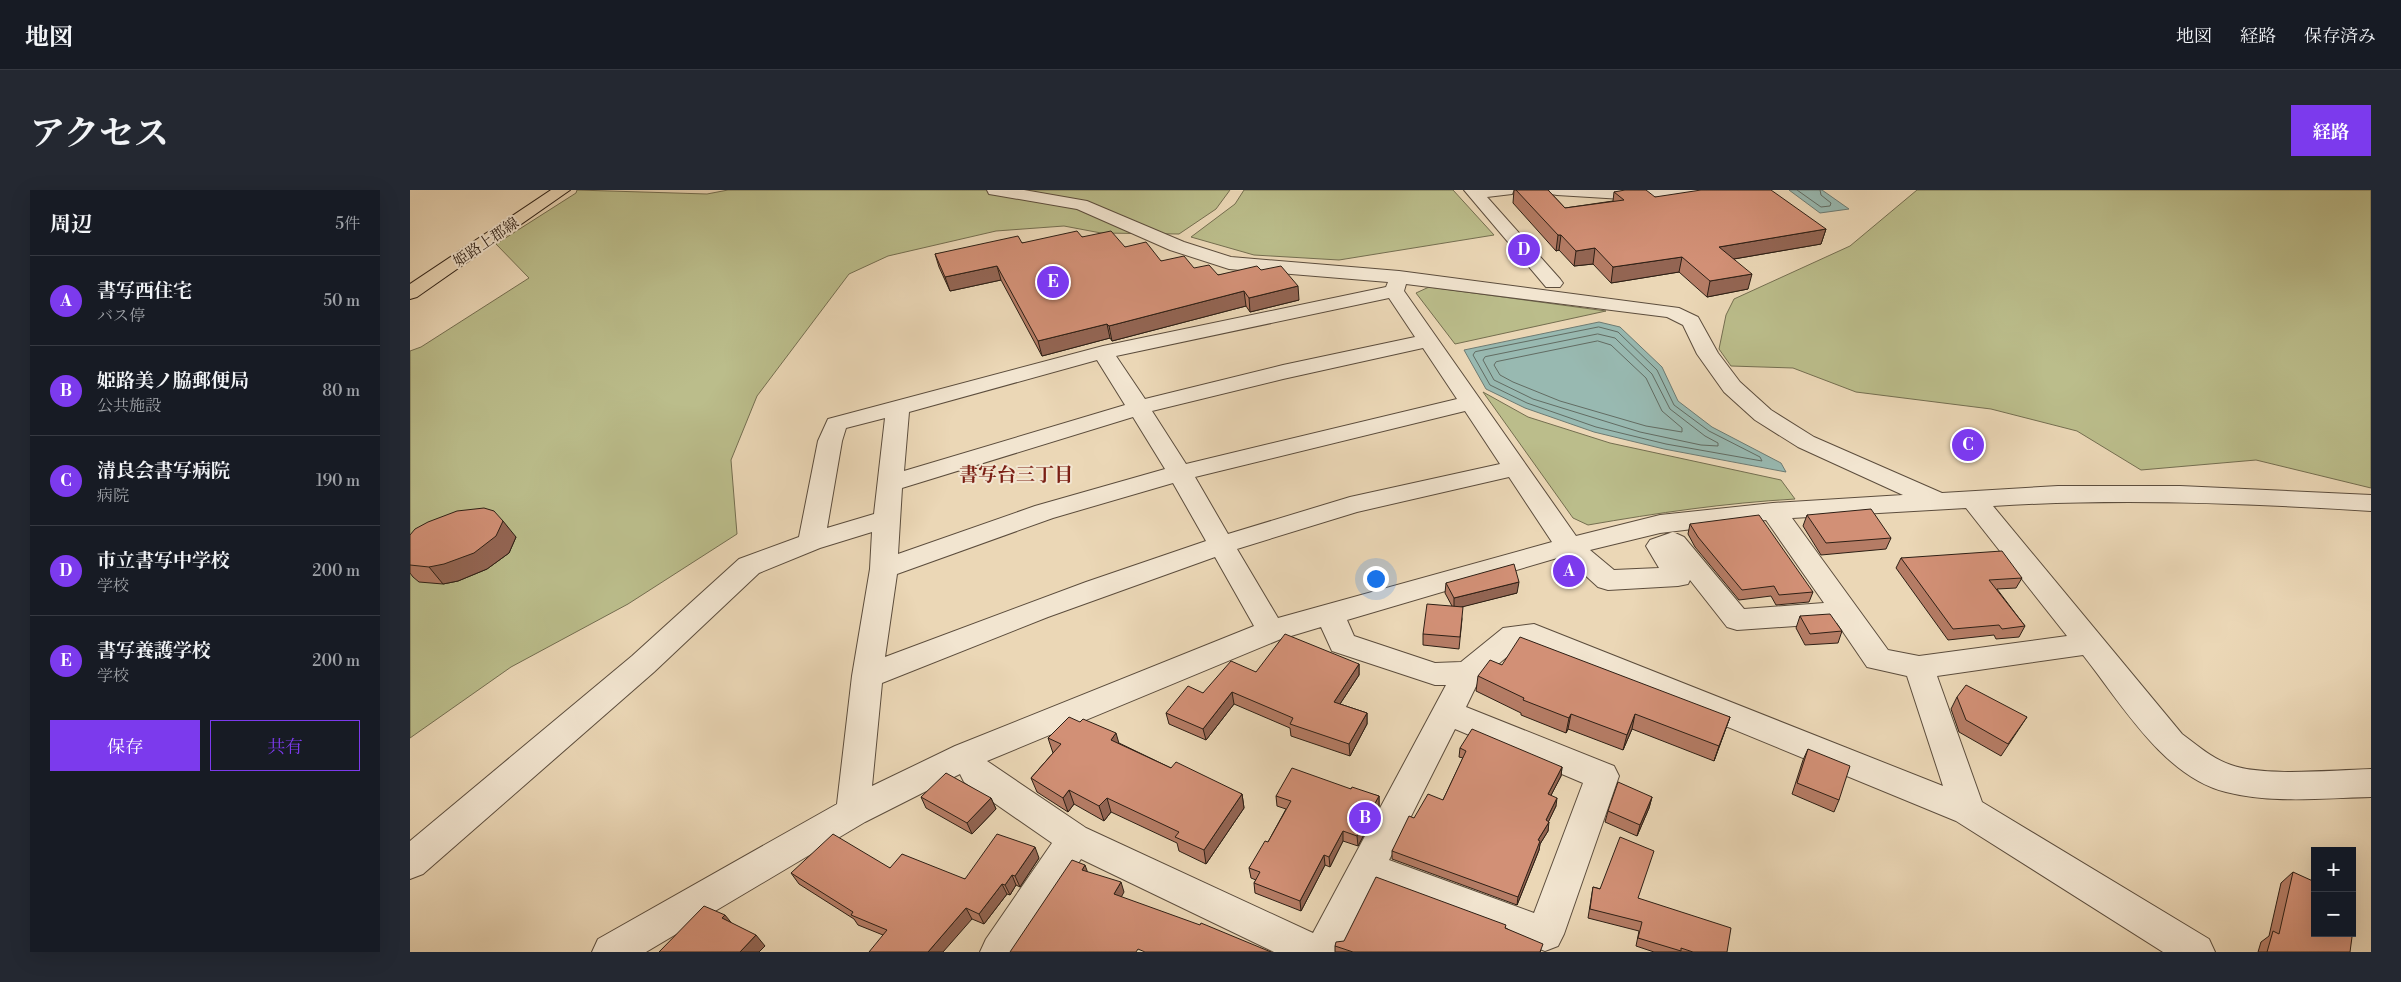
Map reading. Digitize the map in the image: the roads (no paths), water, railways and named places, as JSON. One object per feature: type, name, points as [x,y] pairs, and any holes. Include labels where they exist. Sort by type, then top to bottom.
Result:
[{"type":"main road","name":"姫路上郡線","points":[[410,293],[562,190]]},
{"type":"street","points":[[995,190],[1081,204],[1177,246],[1229,262],[1397,284],[1672,312],[1691,321],[1708,354],[1732,387],[1763,415],[1806,442],[1939,501]]},
{"type":"street","points":[[1474,192],[1506,190]]},
{"type":"street","points":[[1557,190],[1638,196],[1665,195],[1695,190]]},
{"type":"street","points":[[1474,192],[1553,283]]},
{"type":"street","points":[[1397,284],[1428,341],[1569,546],[1608,580],[1678,577],[1659,546],[1667,534]]},
{"type":"street","points":[[811,542],[830,441],[836,424],[1103,352],[1397,284]]},
{"type":"street","points":[[890,483],[1138,408],[1283,372],[1428,341]]},
{"type":"street","points":[[1103,352],[1180,473],[1271,631]]},
{"type":"street","points":[[884,569],[1044,512],[1180,473],[1471,403]]},
{"type":"street","points":[[853,812],[867,676],[884,569],[886,519],[898,408]]},
{"type":"street","points":[[867,676],[1073,596],[1221,544],[1330,511],[1516,468]]},
{"type":"street","points":[[611,952],[853,812],[967,755],[1271,631],[1569,546],[1667,534],[1773,511],[2058,494],[2180,494],[2371,503]]},
{"type":"street","points":[[1973,499],[2171,742],[2196,764],[2227,779],[2273,785],[2371,783]]},
{"type":"street","points":[[1773,511],[1878,660],[1919,667],[2092,643]]},
{"type":"street","points":[[410,863],[643,664],[749,566],[811,542],[886,519]]},
{"type":"street","points":[[1667,534],[1737,620],[1844,612]]},
{"type":"street","points":[[1330,614],[1342,642],[1435,674],[1468,673]]},
{"type":"street","points":[[1323,952],[1468,673],[1513,636],[1534,635],[1968,811],[2196,952]]},
{"type":"street","points":[[1919,667],[1968,811]]},
{"type":"street","points":[[1366,868],[1544,934],[1602,776],[1448,713]]},
{"type":"street","points":[[967,755],[976,772],[1074,839],[1314,952]]},
{"type":"street","points":[[999,952],[1074,839]]},
{"type":"water","points":[[1789,190],[1822,190],[1849,209],[1820,213]]},
{"type":"water","points":[[1599,322],[1620,327],[1662,367],[1678,401],[1712,427],[1781,463],[1786,472],[1664,449],[1594,432],[1525,408],[1486,389],[1464,350]]},
{"type":"place","name":"市立書写中学校","points":[[1524,250]]},
{"type":"place","name":"書写養護学校","points":[[1053,282]]},
{"type":"place","name":"清良会書写病院","points":[[1968,445]]},
{"type":"place","name":"書写西住宅","points":[[1569,571]]},
{"type":"place","name":"姫路美ノ脇郵便局","points":[[1365,818]]},
{"type":"district","name":"書写台三丁目","points":[[1016,474]]}]
